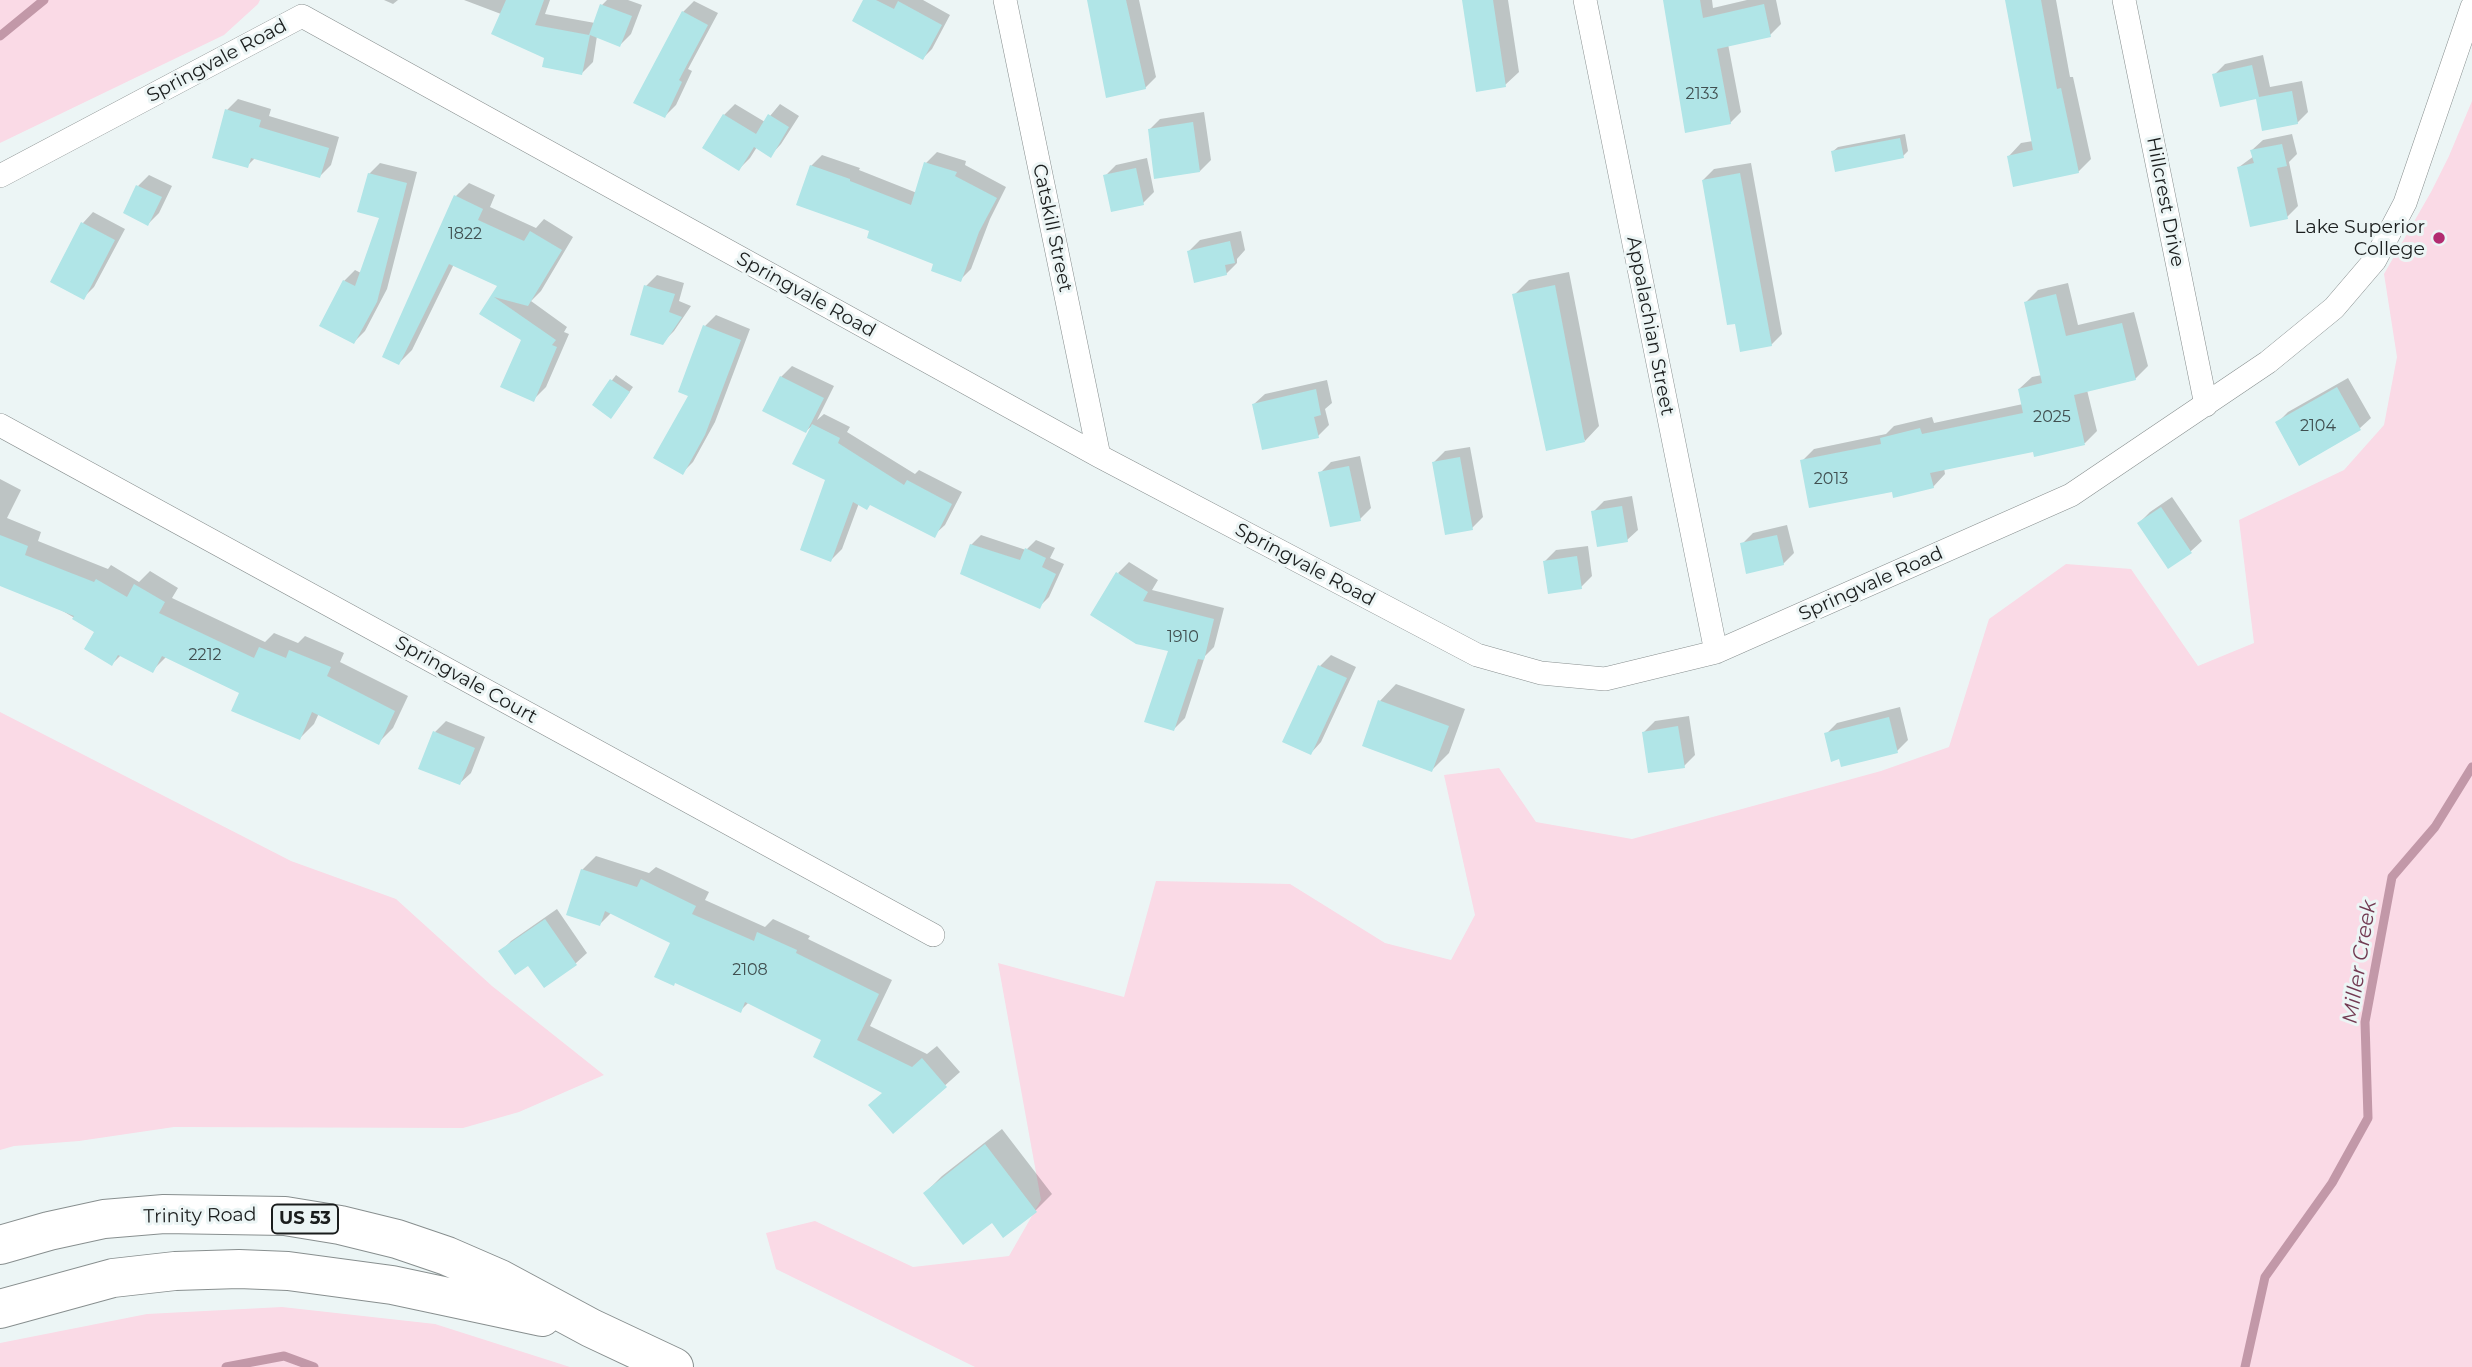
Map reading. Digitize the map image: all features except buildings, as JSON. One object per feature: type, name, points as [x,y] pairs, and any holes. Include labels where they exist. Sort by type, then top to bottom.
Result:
[{"type":"highway","name":"Trinity Road","points":[[0,1245],[104,1219],[164,1214],[285,1216],[340,1225],[397,1238],[447,1256],[500,1279],[591,1328],[674,1367]]},
{"type":"highway","name":"Trinity Road","points":[[0,1309],[113,1278],[175,1271],[239,1269],[288,1271],[392,1285],[591,1328]]},
{"type":"street","name":"Catskill Street","points":[[1005,0],[1099,456]]},
{"type":"street","name":"Appalachian Street","points":[[1585,0],[1716,652]]},
{"type":"street","name":"Hillcrest Drive","points":[[2124,0],[2206,405]]},
{"type":"street","name":"Springvale Road","points":[[0,176],[302,16],[1099,456],[1477,655],[1541,673],[1605,679],[1716,652],[2071,495],[2268,362],[2334,308],[2375,260],[2405,202],[2472,7]]},
{"type":"street","name":"Springvale Court","points":[[0,425],[933,935]]},
{"type":"shaded area","points":[[0,0],[260,0],[224,35],[0,143]]},
{"type":"shaded area","points":[[2472,101],[2472,1367],[975,1367],[776,1269],[766,1233],[815,1221],[913,1267],[1009,1256],[1041,1200],[998,963],[1124,997],[1156,881],[1290,884],[1385,943],[1451,960],[1475,915],[1444,775],[1499,768],[1536,822],[1632,839],[1881,771],[1949,747],[1989,619],[2066,564],[2131,569],[2198,666],[2254,643],[2239,520],[2344,470],[2384,425],[2397,357],[2384,274],[2431,192]]},
{"type":"shaded area","points":[[0,712],[291,861],[396,899],[492,986],[604,1075],[519,1112],[463,1128],[174,1127],[79,1141],[14,1146],[0,1150]]},
{"type":"shaded area","points":[[282,1307],[435,1324],[570,1367],[0,1367],[0,1343],[147,1314]]},
{"type":"waterway","points":[[0,36],[44,0]]},
{"type":"waterway","name":"Miller Creek","points":[[2245,1367],[2265,1277],[2332,1183],[2368,1118],[2365,1022],[2392,877],[2435,827],[2472,767]]},
{"type":"waterway","name":"Miller Creek","points":[[226,1367],[284,1356],[314,1367]]},
{"type":"place","name":"Lake Superior College","points":[[2439,238]]}]
